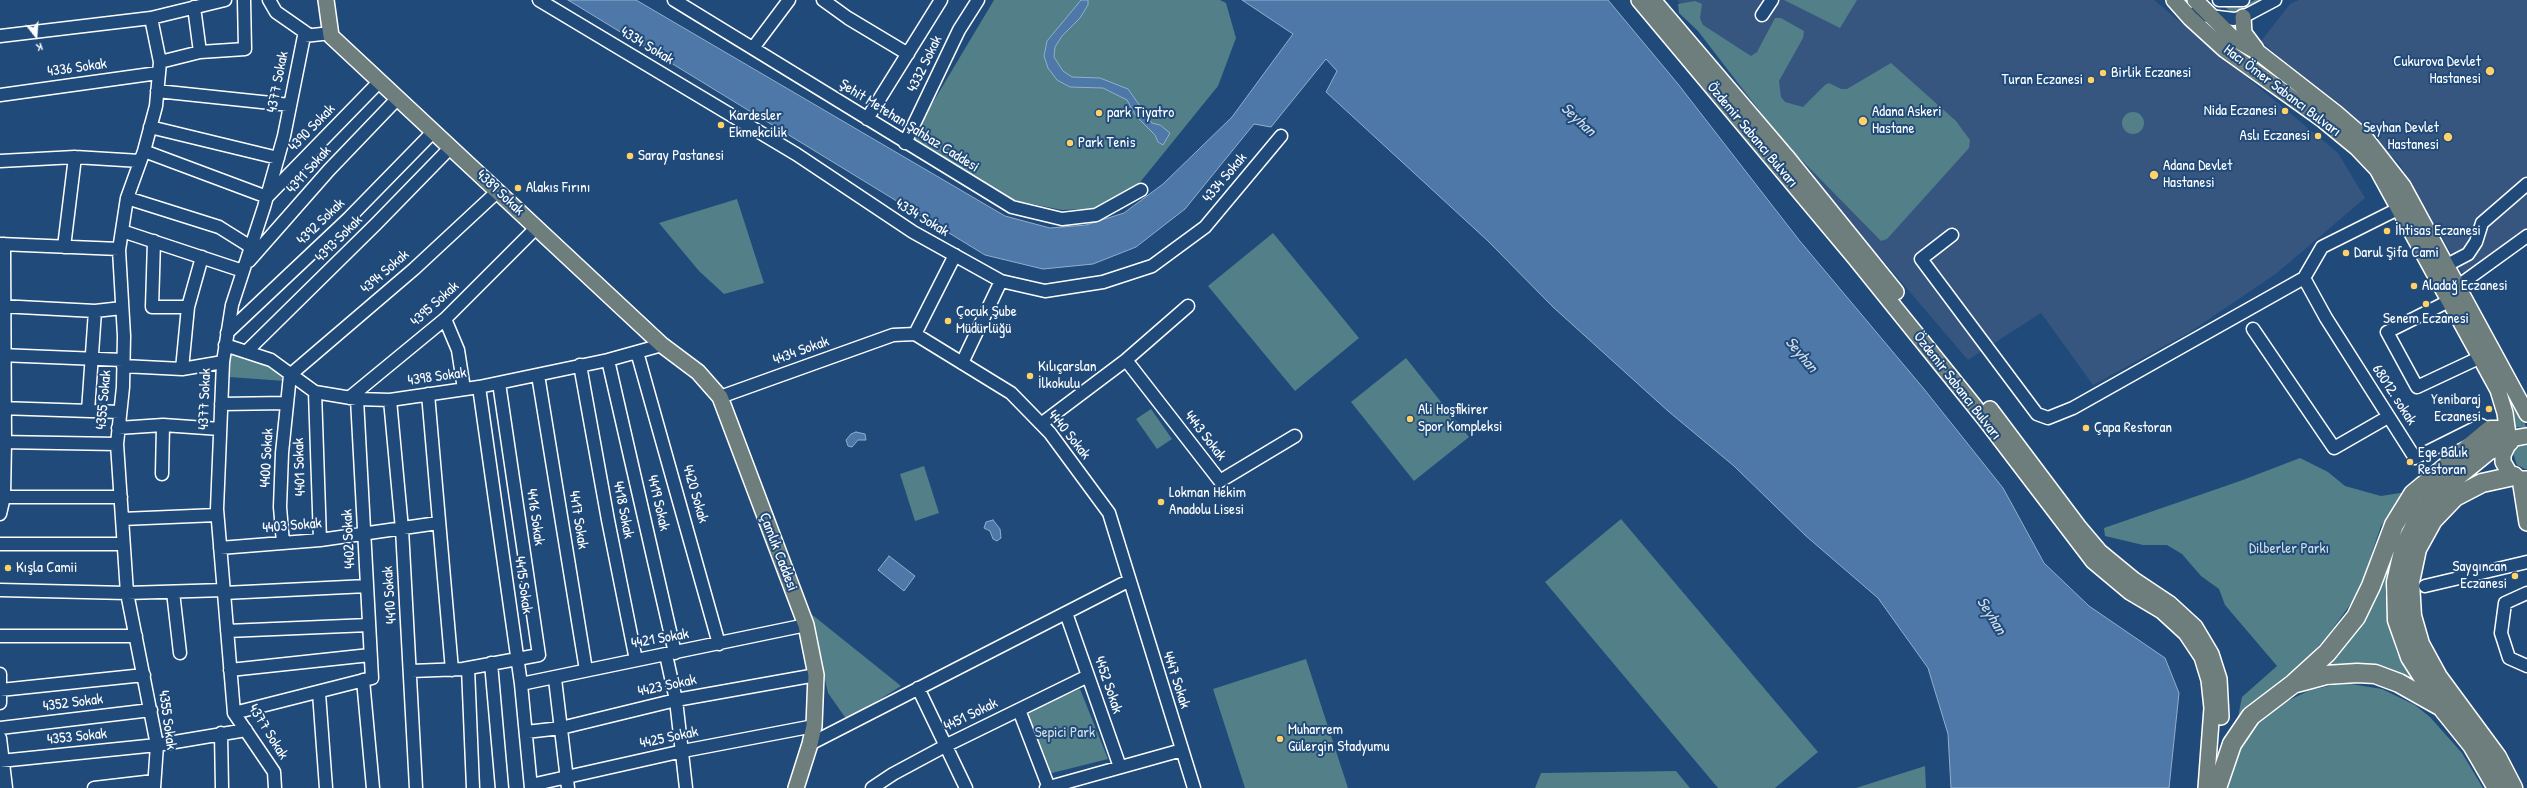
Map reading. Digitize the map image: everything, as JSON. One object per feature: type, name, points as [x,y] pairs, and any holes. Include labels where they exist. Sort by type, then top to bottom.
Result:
[{"type":"highway","points":[[2216,788],[2232,744],[2251,716],[2293,684],[2327,653],[2356,617],[2371,586],[2394,526],[2413,494],[2490,430],[2500,430],[2509,442],[2488,451],[2450,482],[2422,511],[2404,547],[2396,582],[2397,620],[2410,656],[2443,709],[2472,745],[2497,788]]},
{"type":"highway","points":[[2513,788],[2497,757],[2438,676],[2420,644],[2412,616],[2410,582],[2417,549],[2433,520],[2455,497],[2482,483],[2520,478]]},
{"type":"highway","points":[[2293,684],[2326,675],[2357,673],[2375,674],[2399,683],[2443,709]]},
{"type":"main road","points":[[326,0],[331,33]]},
{"type":"main road","name":"Özdemir Sabancı Bulvarı","points":[[1639,0],[1855,258],[1984,418],[2093,561],[2130,592],[2162,611],[2186,633],[2202,657],[2209,680],[2212,708],[2206,788]]},
{"type":"main road","name":"Özdemir Sabancı Bulvarı","points":[[1653,0],[1843,225],[2100,552],[2134,580],[2170,604],[2195,627],[2211,654],[2220,679],[2222,708],[2216,788]]},
{"type":"main road","name":"Hacı Ömer Sabancı Bulvarı","points":[[2174,0],[2185,13],[2225,50],[2323,120],[2357,148],[2377,169],[2451,300],[2498,390],[2505,413],[2509,442]]},
{"type":"main road","name":"Hacı Ömer Sabancı Bulvarı","points":[[2195,0],[2206,14],[2233,38],[2259,53],[2336,113],[2367,140],[2403,186],[2527,414]]},
{"type":"main road","points":[[2242,17],[2244,33],[2259,53]]},
{"type":"main road","name":"4389 Sokak","points":[[331,33],[398,98],[662,345],[698,372]]},
{"type":"main road","name":"Çamlık Caddesi","points":[[698,372],[720,397],[806,625],[816,674],[814,726],[796,788]]},
{"type":"main road","points":[[2527,436],[2515,438],[2509,442],[2505,448],[2503,462],[2506,469],[2520,478],[2527,523]]},
{"type":"street","points":[[0,36],[151,18],[225,0]]},
{"type":"street","name":"4336 Sokak","points":[[0,95],[159,68],[200,52],[245,49],[244,0]]},
{"type":"street","points":[[269,0],[276,12],[309,36],[331,33]]},
{"type":"street","name":"4334 Sokak","points":[[539,0],[796,154],[913,232],[1001,281],[1045,291],[1103,282],[1152,266],[1206,227],[1282,136]]},
{"type":"street","points":[[753,48],[789,0]]},
{"type":"street","points":[[824,0],[848,18],[908,54]]},
{"type":"street","name":"4332 Sokak","points":[[905,143],[959,30],[978,0]]},
{"type":"street","points":[[1762,15],[1772,0]]},
{"type":"street","points":[[2219,0],[2243,0]]},
{"type":"street","points":[[2185,13],[2206,14],[2225,19],[2242,17],[2275,0]]},
{"type":"street","name":"Şehit Metehan Şahbaz Caddesi","points":[[677,1],[905,143],[1012,207],[1062,219],[1096,215],[1141,190]]},
{"type":"street","points":[[867,119],[908,54],[937,1]]},
{"type":"street","points":[[194,7],[200,52]]},
{"type":"street","name":"4355 Sokak","points":[[151,18],[159,68],[156,106],[142,156],[127,198],[119,249],[123,363],[117,444],[127,593],[157,745],[154,785]]},
{"type":"street","name":"4377 Sokak","points":[[275,788],[274,772],[234,713],[218,515],[221,404],[223,362],[232,305],[278,158],[304,36],[309,36]]},
{"type":"street","name":"4390 Sokak","points":[[267,197],[380,81]]},
{"type":"street","points":[[157,91],[290,105]]},
{"type":"street","name":"4391 Sokak","points":[[244,268],[329,170],[398,98]]},
{"type":"street","points":[[150,127],[278,158]]},
{"type":"street","name":"4392 Sokak","points":[[226,339],[349,218],[434,131]]},
{"type":"street","name":"4393 Sokak","points":[[246,352],[376,224],[451,147]]},
{"type":"street","points":[[0,161],[75,157],[142,156],[267,197]]},
{"type":"street","points":[[64,247],[75,157]]},
{"type":"street","points":[[2447,265],[2468,254],[2476,242],[2482,223],[2527,184]]},
{"type":"street","name":"4394 Sokak","points":[[290,375],[414,269],[498,191]]},
{"type":"street","points":[[127,198],[219,227],[251,247]]},
{"type":"street","points":[[1952,236],[1921,259],[2037,414],[2048,418],[2073,408],[2304,278],[2322,247],[2400,208]]},
{"type":"street","name":"4395 Sokak","points":[[353,398],[445,319],[537,227]]},
{"type":"street","points":[[122,231],[202,257],[244,268]]},
{"type":"street","points":[[2458,286],[2527,236]]},
{"type":"street","points":[[154,241],[152,307],[188,307]]},
{"type":"street","points":[[0,514],[2,497],[3,442],[2,244],[119,249]]},
{"type":"street","points":[[915,334],[954,255]]},
{"type":"street","points":[[182,369],[188,307],[202,257]]},
{"type":"street","name":"68012. sokak","points":[[2304,278],[2326,318],[2415,458],[2481,425],[2490,430]]},
{"type":"street","points":[[962,363],[1001,281]]},
{"type":"street","points":[[2451,300],[2387,332],[2417,387],[2481,357]]},
{"type":"street","points":[[2,306],[95,311],[122,308]]},
{"type":"street","points":[[1041,424],[1126,360],[1188,306]]},
{"type":"street","points":[[88,411],[95,311]]},
{"type":"street","points":[[445,319],[458,350],[464,389]]},
{"type":"street","points":[[2253,329],[2334,448],[2388,417]]},
{"type":"street","name":"4434 Sokak","points":[[720,397],[893,334],[915,334]]},
{"type":"street","name":"4440 Sokak","points":[[915,334],[1011,393],[1041,424],[1109,513],[1128,581]]},
{"type":"street","name":"4398 Sokak","points":[[226,339],[246,352],[271,360],[315,392],[353,398],[390,400],[480,387],[608,360],[662,345]]},
{"type":"street","name":"4420 Sokak","points":[[637,352],[719,644]]},
{"type":"street","points":[[3,356],[92,359],[182,369],[223,362]]},
{"type":"street","name":"4419 Sokak","points":[[608,360],[670,654],[683,751],[686,788]]},
{"type":"street","name":"4443 Sokak","points":[[1126,360],[1220,481],[1295,436]]},
{"type":"street","name":"4418 Sokak","points":[[580,365],[608,520],[636,660]]},
{"type":"street","name":"4400 Sokak","points":[[283,543],[280,507],[286,402],[290,375]]},
{"type":"street","name":"4417 Sokak","points":[[538,375],[586,670]]},
{"type":"street","name":"4416 Sokak","points":[[499,383],[539,655],[517,658]]},
{"type":"street","name":"4415 Sokak","points":[[480,387],[521,684],[531,787]]},
{"type":"street","name":"4401 Sokak","points":[[315,392],[320,540]]},
{"type":"street","points":[[428,394],[438,523],[452,670]]},
{"type":"street","name":"4402 Sokak","points":[[353,398],[367,586],[370,655],[368,679],[373,788]]},
{"type":"street","name":"4410 Sokak","points":[[390,400],[402,529],[411,671],[416,788]]},
{"type":"street","points":[[221,404],[286,402]]},
{"type":"street","points":[[3,408],[120,412]]},
{"type":"street","points":[[118,428],[163,425],[220,429]]},
{"type":"street","points":[[162,474],[163,425]]},
{"type":"street","points":[[3,442],[117,444]]},
{"type":"street","points":[[2,497],[121,497]]},
{"type":"street","points":[[122,519],[218,515]]},
{"type":"street","name":"4403 Sokak","points":[[220,548],[320,540],[438,523]]},
{"type":"street","points":[[0,544],[123,544]]},
{"type":"street","points":[[2425,586],[2527,562]]},
{"type":"street","points":[[810,744],[1128,581]]},
{"type":"street","name":"4447 Sokak","points":[[1128,581],[1194,788]]},
{"type":"street","points":[[0,590],[127,593],[224,592],[367,586]]},
{"type":"street","points":[[173,592],[180,653]]},
{"type":"street","points":[[2527,593],[2505,603],[2501,633],[2509,658],[2527,666]]},
{"type":"street","name":"4452 Sokak","points":[[1066,613],[1120,767]]},
{"type":"street","points":[[227,631],[369,625]]},
{"type":"street","name":"4421 Sokak","points":[[521,684],[555,679],[586,670],[806,625]]},
{"type":"street","points":[[0,636],[136,636]]},
{"type":"street","points":[[230,670],[370,655]]},
{"type":"street","points":[[411,671],[452,670],[517,658]]},
{"type":"street","points":[[491,663],[502,788]]},
{"type":"street","points":[[468,668],[473,788]]},
{"type":"street","points":[[0,674],[0,703]]},
{"type":"street","name":"4423 Sokak","points":[[526,732],[561,728],[676,700],[816,674]]},
{"type":"street","points":[[0,690],[144,675]]},
{"type":"street","name":"4451 Sokak","points":[[872,788],[893,774],[947,745],[1088,676]]},
{"type":"street","points":[[234,713],[319,693],[368,679]]},
{"type":"street","points":[[555,679],[568,782]]},
{"type":"street","points":[[918,688],[947,745],[966,788]]},
{"type":"street","points":[[319,693],[326,788]]},
{"type":"street","name":"4352 Sokak","points":[[0,728],[150,710]]},
{"type":"street","points":[[1019,710],[1048,788],[1182,750]]},
{"type":"street","name":"4425 Sokak","points":[[531,787],[568,782],[683,751],[814,726]]},
{"type":"street","name":"4353 Sokak","points":[[2,761],[157,745],[246,730]]},
{"type":"street","points":[[221,733],[222,788]]},
{"type":"street","points":[[0,738],[6,788]]},
{"type":"street","points":[[94,788],[154,785]]},
{"type":"shaded area","name":"Adana Devlet Hastanesi","points":[[1677,0],[2154,0],[2338,153],[2365,198],[2277,273],[2190,332],[2093,385],[2041,313],[1968,360],[1880,257],[1858,241],[1772,132]]},
{"type":"shaded area","name":"Seyhan Devlet Hastanesi","points":[[2299,0],[2527,0],[2527,246],[2468,282],[2398,162],[2261,41],[2290,4]]},
{"type":"green space","points":[[994,0],[1220,0],[1226,3],[1236,38],[1218,86],[1137,186],[1100,208],[1062,210],[1012,200],[911,139]]},
{"type":"green space","points":[[1784,0],[1857,0],[1840,28]]},
{"type":"green space","points":[[2255,0],[2261,0],[2246,7],[2237,17],[2225,7],[2244,5]]},
{"type":"green space","points":[[1695,1],[1702,4],[1700,18],[1703,25],[1751,56],[1757,52],[1775,18],[1781,18],[1804,31],[1803,38],[1779,81],[1781,97],[1785,102],[1803,107],[1825,85],[1829,83],[1841,89],[1847,89],[1891,63],[1956,121],[1970,140],[1969,148],[1887,239],[1881,241],[1783,141],[1698,31],[1679,13],[1678,4]]},
{"type":"green space","points":[[2199,19],[2207,19],[2234,43],[2351,133],[2382,164],[2401,192],[2449,279],[2527,428],[2514,427],[2505,395],[2485,352],[2397,189],[2378,163],[2337,124]]},
{"type":"green space","points":[[2133,112],[2137,113],[2143,119],[2143,127],[2137,133],[2133,134],[2129,133],[2123,127],[2122,123],[2123,119],[2129,113]]},
{"type":"green space","points":[[737,199],[764,283],[724,294],[699,271],[659,223]]},
{"type":"green space","points":[[1273,233],[1359,338],[1295,391],[1208,286]]},
{"type":"green space","points":[[229,346],[288,374],[285,381],[229,377]]},
{"type":"green space","name":"Ali Hoşfikirer Spor Kompleksi","points":[[1406,358],[1469,437],[1414,481],[1351,402]]},
{"type":"green space","points":[[1151,409],[1172,439],[1157,449],[1136,419]]},
{"type":"green space","points":[[2527,442],[2527,469],[2525,469],[2517,465],[2513,453],[2518,445]]},
{"type":"green space","points":[[2471,447],[2409,514],[2393,548],[2385,591],[2389,626],[2397,653],[2419,687],[2323,669],[2408,508]]},
{"type":"green space","name":"Dilberler Parkı","points":[[2300,458],[2328,472],[2345,486],[2381,496],[2406,492],[2381,526],[2358,594],[2326,638],[2291,677],[2268,691],[2238,717],[2242,697],[2277,666],[2225,605],[2219,589],[2201,576],[2182,554],[2167,545],[2143,545],[2105,536],[2104,528],[2240,481]]},
{"type":"green space","points":[[924,466],[939,513],[915,521],[900,474]]},
{"type":"green space","points":[[1621,519],[1818,752],[1775,788],[1718,788],[1545,582]]},
{"type":"green space","points":[[810,613],[901,686],[847,720],[828,693]]},
{"type":"green space","name":"Muharrem Gülergin Stadyumu","points":[[1306,659],[1348,788],[1245,788],[1213,689]]},
{"type":"green space","points":[[2351,684],[2382,689],[2415,705],[2430,717],[2462,753],[2483,788],[2223,788],[2233,759],[2255,723],[2269,710],[2310,690],[2334,685]]},
{"type":"green space","name":"Sepici Park","points":[[1080,689],[1108,759],[1048,774],[1024,713]]},
{"type":"green space","points":[[1925,766],[1926,788],[1856,788]]},
{"type":"green space","points":[[1676,771],[1690,788],[1535,788],[1541,773]]},
{"type":"water","name":"Seyhan","points":[[568,0],[636,0],[1005,216],[1050,228],[1086,225],[1124,213],[1163,184],[1232,117],[1293,34],[1242,0],[1608,0],[1678,84],[1799,240],[1924,389],[2003,488],[2044,563],[2089,606],[2165,658],[2179,693],[2169,788],[1951,788],[1948,734],[1928,668],[1878,598],[1806,536],[1734,466],[1668,411],[1553,307],[1488,241],[1326,92],[1337,71],[1326,59],[1271,127],[1254,124],[1185,209],[1136,247],[1093,264],[1043,269],[985,255]]},
{"type":"water","points":[[1081,0],[1088,0],[1088,5],[1080,18],[1062,36],[1055,47],[1054,57],[1063,71],[1072,77],[1100,78],[1128,89],[1152,123],[1160,125],[1170,133],[1163,145],[1158,142],[1155,135],[1136,116],[1127,100],[1103,88],[1070,87],[1057,80],[1048,68],[1044,56],[1047,41]]},
{"type":"water","points":[[856,432],[865,434],[866,440],[858,440],[852,447],[848,446],[846,440],[851,434]]},
{"type":"water","points":[[993,520],[1000,529],[1001,538],[997,541],[993,539],[990,531],[984,528],[986,522]]},
{"type":"water","points":[[889,556],[915,576],[904,591],[878,570]]},
{"type":"place","name":"Cukurova Devlet Hastanesi","points":[[2490,71]]},
{"type":"place","name":"Birlik Eczanesi","points":[[2103,73]]},
{"type":"place","name":"Turan Eczanesi","points":[[2091,80]]},
{"type":"place","name":"Nida Eczanesi","points":[[2285,111]]},
{"type":"place","name":"park Tiyatro","points":[[1099,113]]},
{"type":"place","name":"Adana Askeri Hastane","points":[[1863,121]]},
{"type":"place","name":"Kardesler Ekmekcilik","points":[[721,125]]},
{"type":"place","name":"Aslı Eczanesi","points":[[2318,136]]},
{"type":"place","name":"Seyhan Devlet Hastanesi","points":[[2448,137]]},
{"type":"place","name":"Park Tenis","points":[[1070,143]]},
{"type":"place","name":"Saray Pastanesi","points":[[630,156]]},
{"type":"place","name":"Adana Devlet Hastanesi","points":[[2154,175]]},
{"type":"place","name":"Alakıs Fırını","points":[[518,188]]},
{"type":"place","name":"İhtisas Eczanesi","points":[[2387,231]]},
{"type":"place","name":"Darul Şifa Cami","points":[[2346,253]]},
{"type":"place","name":"Aladağ Eczanesi","points":[[2414,286]]},
{"type":"place","name":"Senem Eczanesi","points":[[2426,304]]},
{"type":"place","name":"Çocuk Şube Müdürlüğü","points":[[948,321]]},
{"type":"place","name":"Kılıçarslan İlkokulu","points":[[1030,376]]},
{"type":"place","name":"Yenibaraj Eczanesi","points":[[2489,409]]},
{"type":"place","name":"Ali Hoşfikirer Spor Kompleksi","points":[[1410,419]]},
{"type":"place","name":"Çapa Restoran","points":[[2086,428]]},
{"type":"place","name":"Ege Balık Restoran","points":[[2410,462]]},
{"type":"place","name":"Lokman Hekim Anadolu Lisesi","points":[[1161,502]]},
{"type":"place","name":"Kışla Camii","points":[[8,568]]},
{"type":"place","name":"Saygıncan Eczanesi","points":[[2515,576]]},
{"type":"place","name":"Muharrem Gülergin Stadyumu","points":[[1280,739]]}]
